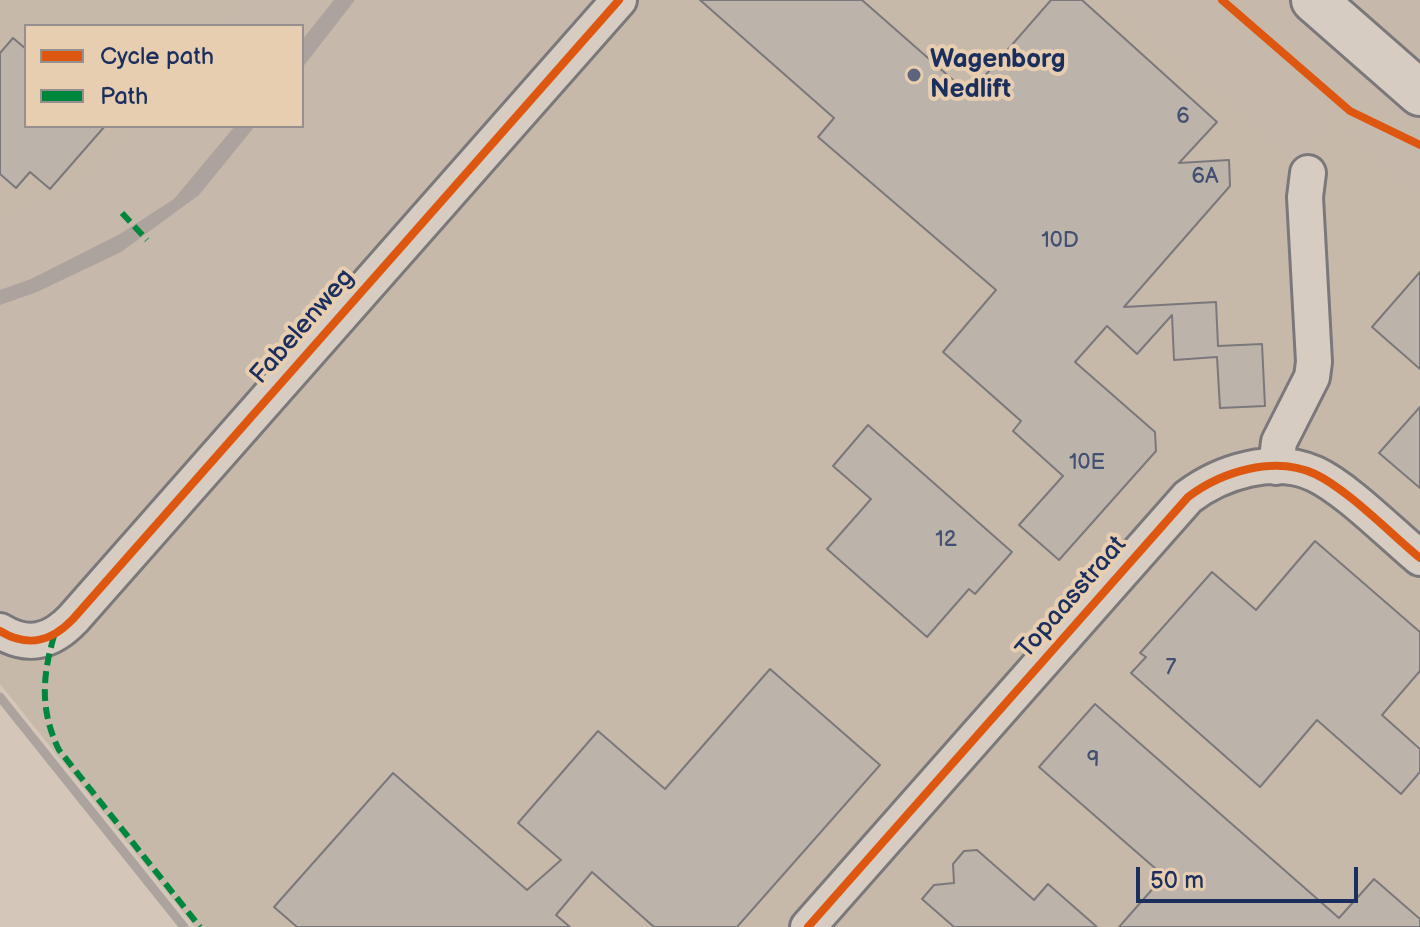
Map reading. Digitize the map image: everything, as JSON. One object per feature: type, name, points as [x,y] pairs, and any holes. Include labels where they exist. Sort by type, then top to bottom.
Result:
[{"type":"main road","points":[[1314,0],[1420,93]]},
{"type":"street","name":"Fabelenweg","points":[[0,631],[19,640],[42,641],[54,636],[73,619],[619,0]]},
{"type":"street","points":[[1276,467],[1279,442],[1312,377],[1314,362],[1305,197],[1308,173]]},
{"type":"street","name":"Topaasstraat","points":[[808,927],[1188,497],[1204,485],[1247,468],[1292,467],[1314,473],[1336,487],[1420,558]]},
{"type":"shaded area","points":[[0,0],[1420,0],[1420,927],[195,927],[0,684]]},
{"type":"shaded area","points":[[245,0],[334,0],[304,38],[304,24],[226,24]]},
{"type":"shaded area","points":[[334,0],[355,0],[304,65],[304,38]]},
{"type":"shaded area","points":[[355,0],[590,0],[64,604],[33,619],[0,612],[0,305],[37,292],[121,252],[199,195],[253,128],[304,128],[304,65]]},
{"type":"shaded area","points":[[1110,0],[1209,0],[1336,111],[1297,162]]},
{"type":"shaded area","points":[[1242,0],[1310,0],[1420,96],[1420,120],[1361,101],[1327,76]]},
{"type":"shaded area","points":[[1359,0],[1420,0],[1420,56]]},
{"type":"shaded area","points":[[1356,121],[1420,150],[1420,198],[1347,134]]},
{"type":"shaded area","points":[[139,128],[233,128],[174,199],[120,234],[31,279],[0,290],[0,217],[73,192]]},
{"type":"shaded area","points":[[233,128],[253,128],[199,195],[121,252],[37,292],[0,305],[0,290],[31,279],[120,234],[174,199]]},
{"type":"building","points":[[700,0],[862,0],[969,94],[1051,0],[1082,0],[1217,122],[1179,163],[1229,160],[1230,186],[1124,307],[1216,302],[1218,346],[1262,344],[1265,406],[1220,408],[1217,357],[1174,360],[1172,315],[1137,354],[1107,326],[1075,362],[1155,432],[1156,451],[1059,560],[1019,525],[1063,476],[1013,431],[1021,421],[943,352],[996,290],[818,137],[834,118]]},
{"type":"building","points":[[13,38],[24,47],[24,128],[103,128],[50,189],[30,172],[16,188],[0,174],[0,53]]},
{"type":"building","points":[[1420,272],[1420,369],[1372,327]]},
{"type":"building","points":[[1420,407],[1420,488],[1379,453]]},
{"type":"building","points":[[868,425],[1012,552],[975,594],[969,589],[927,637],[827,549],[871,499],[833,466]]},
{"type":"building","points":[[1315,541],[1420,632],[1420,671],[1382,715],[1420,749],[1420,772],[1401,794],[1317,720],[1260,787],[1131,673],[1146,657],[1140,653],[1212,572],[1256,610]]},
{"type":"building","points":[[770,669],[880,765],[737,927],[654,927],[592,872],[556,915],[570,927],[297,927],[274,907],[393,773],[527,890],[561,860],[518,823],[598,731],[665,789]]},
{"type":"building","points":[[1095,704],[1339,918],[1374,879],[1420,919],[1420,927],[1119,927],[1164,876],[1039,767]]},
{"type":"building","points":[[977,850],[1034,900],[1048,884],[1097,927],[954,927],[922,899],[934,885],[954,883],[953,864],[964,851]]},
{"type":"waterway","points":[[0,697],[184,927]]},
{"type":"marked path","points":[[122,213],[147,240]]},
{"type":"marked path","points":[[54,636],[45,694],[49,722],[59,750],[200,927]]},
{"type":"cycle path","points":[[0,631],[20,640],[39,640],[56,633],[73,619],[619,0]]},
{"type":"cycle path","points":[[1222,0],[1350,111],[1420,145]]},
{"type":"cycle path","points":[[808,927],[1188,497],[1201,488],[1232,474],[1266,466],[1282,466],[1315,474],[1341,490],[1420,558]]},
{"type":"place","name":"Wagenborg Nedlift","points":[[914,75]]}]
